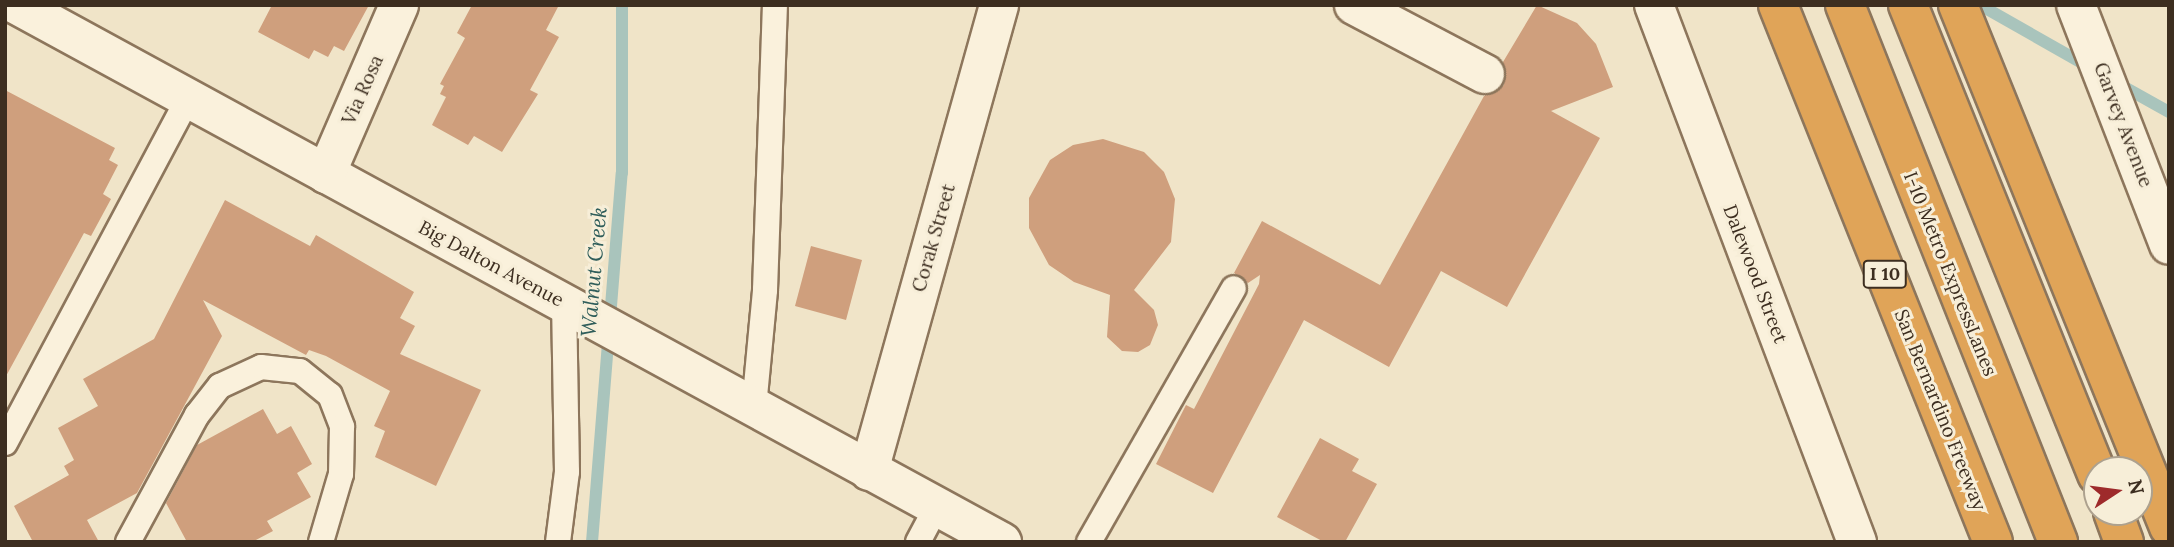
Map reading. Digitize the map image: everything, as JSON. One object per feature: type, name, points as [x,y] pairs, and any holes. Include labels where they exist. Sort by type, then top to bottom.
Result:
[{"type":"highway","name":"San Bernardino Freeway","points":[[1778,5],[1993,542]]},
{"type":"highway","points":[[1908,5],[2090,456]]},
{"type":"highway","points":[[1958,5],[2169,527]]},
{"type":"highway","name":"I-10 Metro ExpressLanes","points":[[1849,16],[2058,542]]},
{"type":"street","name":"Big Dalton Avenue","points":[[17,5],[1002,542]]},
{"type":"street","name":"Via Rosa","points":[[326,174],[400,5]]},
{"type":"street","name":"Corak Street","points":[[869,471],[999,5]]},
{"type":"street","points":[[1354,5],[1485,75]]},
{"type":"street","name":"Dalewood Street","points":[[1654,5],[1857,542]]},
{"type":"street","name":"Garvey Avenue","points":[[2076,5],[2169,245]]},
{"type":"lane","points":[[754,407],[765,290],[775,5]]},
{"type":"lane","points":[[5,443],[188,99]]},
{"type":"lane","points":[[1089,542],[1234,288]]},
{"type":"lane","points":[[558,542],[567,472],[571,307]]},
{"type":"lane","points":[[128,542],[197,415],[220,386],[261,367],[300,371],[330,394],[342,427],[341,474],[321,542]]},
{"type":"lane","points":[[918,542],[937,507]]},
{"type":"building","points":[[272,5],[369,5],[344,51],[334,46],[328,57],[314,50],[309,59],[258,32]]},
{"type":"building","points":[[472,5],[559,5],[546,30],[559,37],[530,90],[538,94],[502,152],[474,136],[468,145],[432,125],[446,97],[440,94],[444,86],[440,84],[465,38],[457,33]]},
{"type":"building","points":[[1537,5],[1577,23],[1596,44],[1613,87],[1551,111],[1600,138],[1507,307],[1441,271],[1389,367],[1304,320],[1213,493],[1156,464],[1186,405],[1194,409],[1259,284],[1260,275],[1248,283],[1234,273],[1262,221],[1380,285],[1484,96],[1504,85],[1503,62]]},
{"type":"building","points":[[5,90],[115,148],[109,160],[118,165],[103,194],[111,199],[91,236],[84,233],[5,378]]},
{"type":"building","points":[[1103,139],[1144,152],[1164,172],[1175,199],[1171,242],[1134,290],[1154,310],[1158,325],[1150,345],[1138,352],[1122,351],[1107,337],[1110,295],[1074,282],[1049,265],[1029,228],[1029,198],[1050,160],[1073,145]]},
{"type":"building","points":[[225,200],[310,246],[316,235],[414,292],[400,318],[415,326],[400,354],[481,390],[436,486],[375,457],[385,431],[374,426],[390,391],[326,356],[309,350],[306,355],[203,300],[222,336],[137,493],[87,520],[99,542],[33,542],[14,506],[69,475],[64,466],[74,460],[58,428],[98,406],[83,379],[154,339]]},
{"type":"building","points":[[811,246],[862,260],[846,320],[795,306]]},
{"type":"building","points":[[263,409],[277,434],[291,426],[312,464],[297,473],[311,497],[267,521],[273,531],[252,542],[187,542],[166,503],[197,445]]},
{"type":"building","points":[[1320,438],[1359,459],[1352,471],[1377,484],[1345,542],[1324,542],[1277,517]]},
{"type":"waterway","name":"Walnut Creek","points":[[592,542],[622,173],[622,5]]},
{"type":"waterway","name":"Walnut Creek","points":[[1980,5],[2089,67]]},
{"type":"waterway","name":"Walnut Creek","points":[[2117,83],[2169,112]]}]
